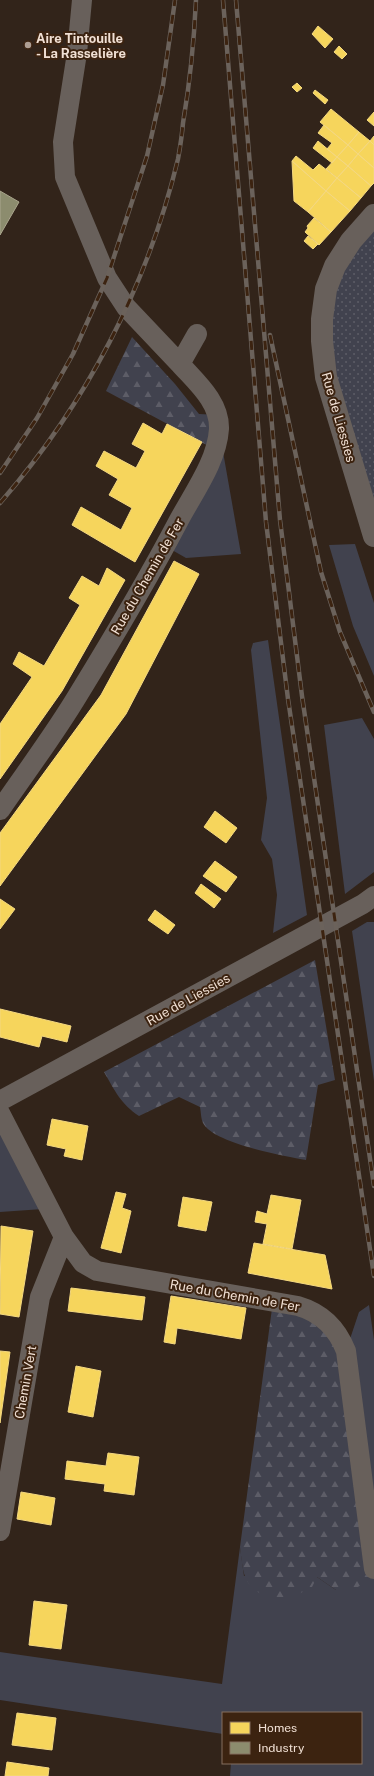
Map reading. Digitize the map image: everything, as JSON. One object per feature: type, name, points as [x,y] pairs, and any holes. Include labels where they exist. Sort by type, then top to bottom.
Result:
[{"type":"street","name":"Rue du Chemin de Fer","points":[[0,810],[78,696],[165,546],[207,468],[219,429],[218,415],[211,400],[180,364],[126,307],[107,278],[65,177],[63,142],[77,53],[82,0]]},
{"type":"street","name":"Rue de Liessies","points":[[374,215],[351,241],[335,266],[326,289],[322,319],[322,341],[326,377],[374,536]]},
{"type":"street","points":[[180,364],[197,334]]},
{"type":"street","name":"Rue de Liessies","points":[[0,1101],[342,916],[374,896]]},
{"type":"street","name":"Rue du Chemin de Fer","points":[[0,1113],[64,1237],[83,1263],[97,1271],[298,1306],[308,1309],[326,1320],[341,1338],[346,1351],[374,1569]]},
{"type":"street","name":"Chemin Vert","points":[[0,1531],[40,1297],[64,1237]]},
{"type":"green space","points":[[374,215],[374,536],[326,377],[326,289]]},
{"type":"green space","points":[[132,337],[175,384],[199,414],[218,415],[214,449],[106,391]]},
{"type":"green space","points":[[219,429],[241,554],[186,558],[165,546]]},
{"type":"green space","points":[[355,544],[374,603],[374,676],[353,626],[329,545]]},
{"type":"green space","points":[[268,640],[307,915],[273,933],[277,895],[272,859],[261,840],[267,798],[251,650],[253,643]]},
{"type":"green space","points":[[362,718],[374,739],[374,872],[345,894],[324,725]]},
{"type":"green space","points":[[367,922],[374,922],[374,1081],[352,931]]},
{"type":"green space","points":[[315,960],[335,1080],[318,1085],[306,1160],[250,1148],[220,1137],[209,1130],[203,1123],[200,1107],[179,1097],[139,1116],[127,1107],[119,1097],[104,1072]]},
{"type":"green space","points":[[0,1113],[43,1209],[0,1212]]},
{"type":"green space","points":[[273,1301],[334,1328],[374,1570],[368,1581],[351,1591],[336,1590],[317,1577],[312,1587],[293,1597],[274,1601],[256,1591],[251,1586],[244,1574],[240,1547]]},
{"type":"green space","points":[[369,1305],[374,1340],[374,1569],[346,1351],[359,1312]]},
{"type":"green space","points":[[240,1547],[244,1576],[317,1577],[336,1590],[374,1570],[374,1776],[230,1776],[231,1764],[362,1764],[362,1712],[222,1712],[222,1734],[0,1700],[0,1652],[222,1684]]},
{"type":"building: Homes","points":[[318,26],[333,39],[325,48],[312,34]]},
{"type":"building: Homes","points":[[339,46],[347,54],[342,59],[334,52]]},
{"type":"building: Homes","points":[[297,83],[302,88],[297,92],[292,87]]},
{"type":"building: Homes","points":[[315,90],[328,100],[325,104],[313,93]]},
{"type":"building: Homes","points":[[331,109],[359,132],[348,145],[320,122]]},
{"type":"building: Homes","points":[[374,112],[374,126],[367,120]]},
{"type":"building: Homes","points":[[324,125],[348,145],[337,157],[327,149],[332,143],[318,133]]},
{"type":"building: Homes","points":[[359,132],[370,141],[358,154],[348,145]]},
{"type":"building: Homes","points":[[374,136],[374,145],[370,141]]},
{"type":"building: Homes","points":[[318,141],[337,157],[332,163],[313,148]]},
{"type":"building: Homes","points":[[370,141],[374,145],[374,168],[358,154]]},
{"type":"building: Homes","points":[[348,145],[358,154],[348,166],[337,157]]},
{"type":"building: Homes","points":[[358,154],[374,168],[374,183],[371,186],[348,166]]},
{"type":"building: Homes","points":[[296,156],[313,170],[319,164],[337,178],[326,191],[292,161]]},
{"type":"building: Homes","points":[[337,157],[348,166],[337,178],[326,169]]},
{"type":"building: Homes","points":[[292,161],[326,191],[308,212],[294,201]]},
{"type":"building: Homes","points":[[348,166],[371,186],[361,198],[337,178]]},
{"type":"building: Homes","points":[[337,178],[361,198],[350,211],[326,191]]},
{"type":"building: Homes","points":[[326,191],[350,211],[331,232],[308,212]]},
{"type":"building: Homes","points":[[314,218],[331,232],[319,245],[305,232],[308,228],[307,226]]},
{"type":"building: Homes","points":[[308,236],[318,244],[313,249],[304,241]]},
{"type":"building: Homes","points":[[143,423],[162,434],[167,424],[202,442],[135,562],[72,525],[81,507],[121,530],[132,508],[109,495],[118,479],[96,466],[104,451],[136,468],[145,451],[132,444]]},
{"type":"building: Homes","points":[[174,561],[199,574],[126,714],[0,886],[0,833],[101,695]]},
{"type":"building: Homes","points":[[107,568],[125,580],[62,691],[0,779],[0,724],[32,677],[13,664],[19,652],[44,666],[80,605],[69,598],[82,576],[99,586]]},
{"type":"building: Homes","points":[[215,811],[237,828],[226,843],[204,827]]},
{"type":"building: Homes","points":[[215,861],[237,877],[226,892],[203,876]]},
{"type":"building: Homes","points":[[201,884],[221,899],[214,908],[195,893]]},
{"type":"building: Homes","points":[[0,899],[15,909],[0,929]]},
{"type":"building: Homes","points":[[155,910],[175,925],[168,934],[148,920]]},
{"type":"building: Homes","points":[[0,1009],[71,1026],[67,1042],[42,1036],[39,1047],[0,1037]]},
{"type":"building: Homes","points":[[52,1119],[88,1126],[82,1160],[64,1156],[66,1149],[47,1145]]},
{"type":"building: Homes","points":[[116,1192],[126,1194],[122,1208],[131,1211],[121,1253],[101,1248]]},
{"type":"building: Homes","points":[[271,1195],[301,1200],[292,1249],[263,1244],[267,1224],[255,1222],[257,1211],[267,1214]]},
{"type":"building: Homes","points":[[183,1197],[212,1202],[206,1231],[178,1226]]},
{"type":"building: Homes","points":[[1,1226],[33,1231],[19,1317],[0,1314]]},
{"type":"building: Homes","points":[[254,1243],[325,1255],[332,1289],[248,1273]]},
{"type":"building: Homes","points":[[71,1288],[145,1297],[142,1320],[68,1311]]},
{"type":"building: Homes","points":[[171,1296],[246,1308],[241,1339],[177,1328],[175,1344],[164,1342]]},
{"type":"building: Homes","points":[[0,1351],[10,1352],[0,1423]]},
{"type":"building: Homes","points":[[76,1366],[101,1371],[93,1417],[68,1412]]},
{"type":"building: Homes","points":[[108,1453],[139,1457],[134,1495],[104,1491],[105,1484],[65,1479],[67,1461],[106,1466]]},
{"type":"building: Homes","points":[[21,1492],[55,1498],[51,1525],[17,1519]]},
{"type":"building: Homes","points":[[34,1601],[67,1605],[61,1649],[29,1645]]},
{"type":"building: Homes","points":[[17,1713],[56,1718],[52,1750],[12,1745]]},
{"type":"building: Homes","points":[[7,1762],[49,1768],[48,1776],[5,1776]]},
{"type":"building: Industry","points":[[0,191],[19,202],[0,235]]},
{"type":"railway","points":[[0,473],[37,418],[73,354],[107,278],[147,156],[163,85],[175,0]]},
{"type":"railway","points":[[0,503],[31,465],[60,425],[86,384],[110,342],[131,298],[149,253],[165,206],[178,159],[190,77],[196,0]]},
{"type":"railway","points":[[223,0],[266,522],[288,699],[374,1276]]},
{"type":"railway","points":[[236,0],[280,520],[302,696],[374,1186]]},
{"type":"railway","points":[[270,335],[321,572],[340,632],[374,712]]},
{"type":"place","name":"Aire Tintouille - La Rasselière","points":[[28,45]]}]
